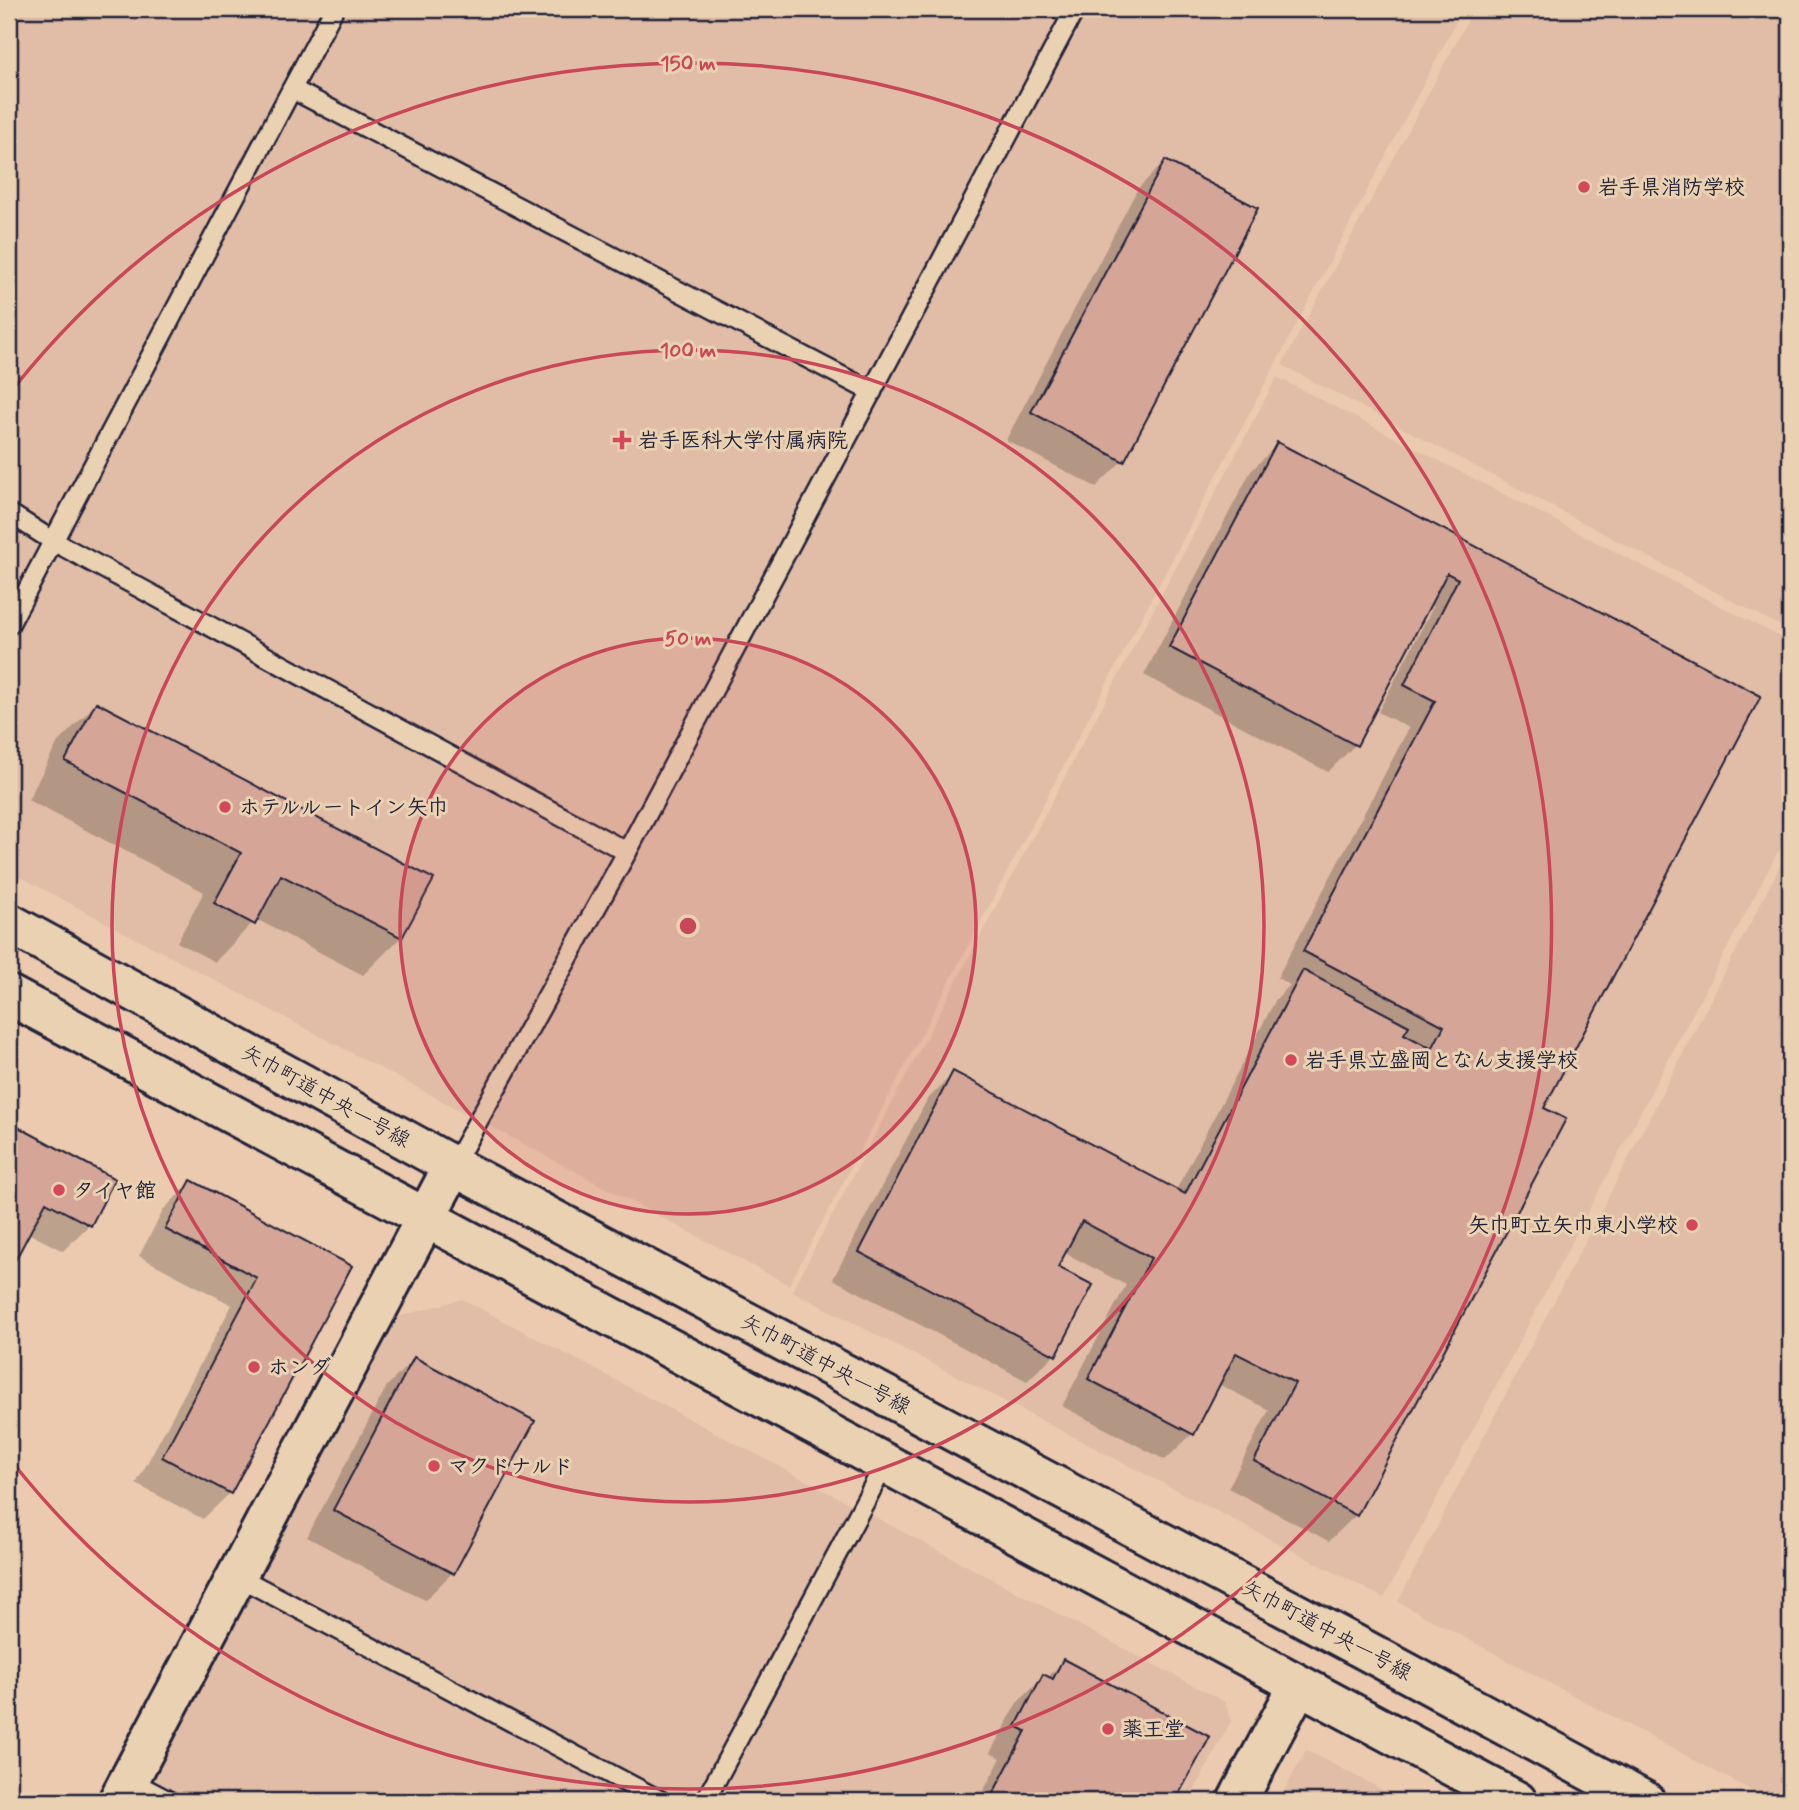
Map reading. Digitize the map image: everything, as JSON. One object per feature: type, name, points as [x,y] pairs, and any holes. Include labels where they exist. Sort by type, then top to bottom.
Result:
[{"type":"street","name":"矢巾町道中央一号線","points":[[9,923],[453,1166],[1645,1801]]},
{"type":"street","points":[[9,995],[1517,1801]]},
{"type":"street","points":[[123,1791],[453,1166]]},
{"type":"street","points":[[1237,1801],[1298,1686]]},
{"type":"lane","points":[[9,625],[334,9]]},
{"type":"lane","points":[[453,1166],[627,852],[1072,15],[1060,9]]},
{"type":"lane","points":[[292,89],[872,392]]},
{"type":"lane","points":[[9,513],[53,541],[627,852]]},
{"type":"lane","points":[[705,1801],[885,1464]]},
{"type":"lane","points":[[237,1576],[661,1801]]},
{"type":"lane","points":[[123,1791],[169,1801]]},
{"type":"shaded area","name":"岩手医科大学付属病院","points":[[9,9],[1463,9],[789,1285],[9,871]]},
{"type":"shaded area","name":"岩手県消防学校","points":[[1474,9],[1790,9],[1790,631],[1282,365]]},
{"type":"shaded area","name":"岩手県立盛岡となん支援学校","points":[[1277,377],[1790,642],[1790,829],[1384,1598],[792,1291]]},
{"type":"shaded area","name":"矢巾町立矢巾東小学校","points":[[1790,847],[1790,1801],[1771,1801],[1398,1602]]},
{"type":"shaded area","points":[[462,1299],[1225,1702],[1231,1721],[1189,1801],[141,1801],[398,1317]]},
{"type":"shaded area","points":[[1306,1750],[1404,1801],[1279,1801]]},
{"type":"building","points":[[1165,160],[1258,208],[1124,462],[1031,412]]},
{"type":"building","points":[[1277,442],[1761,696],[1544,1108],[1566,1119],[1357,1516],[1254,1461],[1295,1383],[1236,1353],[1194,1435],[1088,1379],[1151,1258],[1082,1221],[1058,1267],[1093,1285],[1056,1356],[859,1252],[953,1071],[1185,1194],[1303,970],[1409,1026],[1404,1034],[1432,1049],[1444,1026],[1303,951],[1435,701],[1404,685],[1458,579],[1447,573],[1357,746],[1169,647]]},
{"type":"building","name":"ホテルルートイン矢巾","points":[[96,702],[434,879],[402,938],[281,875],[255,925],[214,903],[241,853],[65,761]]},
{"type":"building","name":"タイヤ館","points":[[9,1122],[115,1179],[91,1226],[46,1202],[9,1272]]},
{"type":"building","name":"ホンダ","points":[[191,1180],[352,1266],[231,1494],[162,1457],[257,1278],[165,1229]]},
{"type":"building","name":"マクドナルド","points":[[414,1357],[535,1421],[454,1574],[333,1510]]},
{"type":"building","name":"薬王堂","points":[[1063,1659],[1210,1737],[1175,1801],[989,1801],[1026,1731],[1016,1726],[1043,1674],[1053,1679]]},
{"type":"place","name":"岩手県消防学校","points":[[1584,187]]},
{"type":"place","name":"岩手医科大学付属病院","points":[[622,440]]},
{"type":"place","name":"ホテルルートイン矢巾","points":[[225,807]]},
{"type":"place","name":"岩手県立盛岡となん支援学校","points":[[1291,1060]]},
{"type":"place","name":"タイヤ館","points":[[59,1190]]},
{"type":"place","name":"矢巾町立矢巾東小学校","points":[[1692,1225]]},
{"type":"place","name":"ホンダ","points":[[254,1367]]},
{"type":"place","name":"マクドナルド","points":[[434,1466]]},
{"type":"place","name":"薬王堂","points":[[1108,1729]]}]
